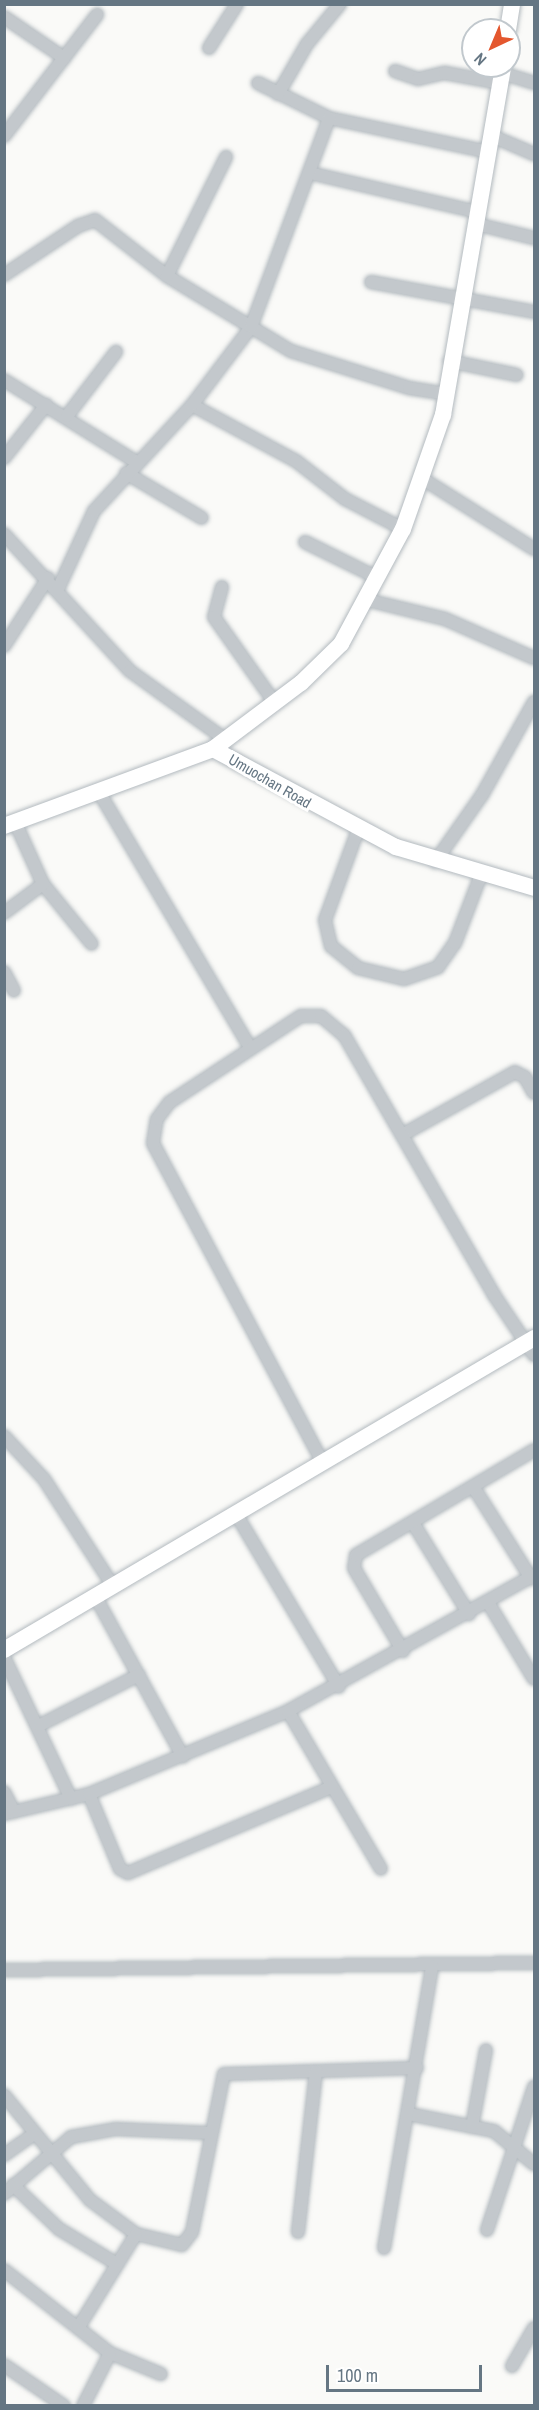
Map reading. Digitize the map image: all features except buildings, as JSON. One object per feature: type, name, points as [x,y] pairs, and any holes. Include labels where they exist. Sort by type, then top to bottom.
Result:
[{"type":"street","points":[[209,48],[237,4]]},
{"type":"street","points":[[278,94],[307,44],[340,4]]},
{"type":"street","points":[[4,136],[97,15]]},
{"type":"street","points":[[4,17],[64,58]]},
{"type":"street","points":[[395,71],[418,79],[445,73],[461,73]]},
{"type":"street","points":[[4,534],[48,578],[130,671],[220,745],[275,703],[341,644],[368,600],[403,529],[423,479],[447,393],[449,361],[491,144],[500,78]]},
{"type":"street","points":[[516,78],[534,83]]},
{"type":"street","points":[[258,83],[329,118],[491,144],[534,154]]},
{"type":"street","points":[[58,589],[94,512],[126,472],[192,405],[251,327],[329,118]]},
{"type":"street","points":[[167,276],[226,157]]},
{"type":"street","points":[[310,173],[477,218],[534,238]]},
{"type":"street","points":[[4,275],[78,226],[95,220],[167,276],[251,327],[323,362],[447,393]]},
{"type":"street","points":[[371,282],[461,303],[534,312]]},
{"type":"street","points":[[67,416],[116,352]]},
{"type":"street","points":[[449,361],[517,375]]},
{"type":"street","points":[[4,380],[67,416],[136,462]]},
{"type":"street","points":[[4,458],[46,405]]},
{"type":"street","points":[[192,405],[296,461],[345,499],[403,529]]},
{"type":"street","points":[[126,472],[202,518]]},
{"type":"street","points":[[423,479],[534,549]]},
{"type":"street","points":[[305,542],[378,578]]},
{"type":"street","points":[[4,646],[48,578]]},
{"type":"street","points":[[222,587],[214,617],[275,703]]},
{"type":"street","points":[[368,600],[446,618],[534,658]]},
{"type":"street","points":[[435,862],[482,795],[534,702]]},
{"type":"street","name":"Umuochan Road","points":[[10,824],[220,745],[358,830],[435,862],[534,888]]},
{"type":"street","points":[[99,792],[250,1047]]},
{"type":"street","points":[[10,824],[43,884],[92,944]]},
{"type":"street","points":[[358,830],[325,920],[331,946],[358,968],[404,979],[438,967],[455,943],[481,875]]},
{"type":"street","points":[[4,913],[43,884]]},
{"type":"street","points":[[4,972],[14,991]]},
{"type":"street","points":[[4,1650],[323,1463],[532,1345],[402,1135],[344,1035],[321,1016],[301,1016],[250,1047],[170,1102],[157,1119],[153,1143],[323,1463]]},
{"type":"street","points":[[402,1135],[515,1072],[534,1093]]},
{"type":"street","points":[[4,1436],[44,1479],[113,1586]]},
{"type":"street","points":[[403,1651],[353,1562],[363,1550],[474,1488],[534,1451]]},
{"type":"street","points":[[4,1792],[9,1813],[89,1794],[183,1757],[288,1712],[339,1687],[533,1577],[474,1488]]},
{"type":"street","points":[[236,1514],[339,1687]]},
{"type":"street","points":[[413,1523],[469,1614]]},
{"type":"street","points":[[95,1596],[183,1757]]},
{"type":"street","points":[[489,1604],[533,1675]]},
{"type":"street","points":[[4,1657],[40,1725],[71,1798]]},
{"type":"street","points":[[40,1725],[139,1675]]},
{"type":"street","points":[[288,1712],[381,1869]]},
{"type":"street","points":[[89,1794],[120,1869],[128,1873],[332,1787]]},
{"type":"street","points":[[4,1970],[534,1963]]},
{"type":"street","points":[[384,2248],[417,2068],[432,1966]]},
{"type":"street","points":[[472,2127],[486,2050]]},
{"type":"street","points":[[4,2095],[47,2153],[90,2200],[136,2234],[172,2246],[188,2241],[209,2133],[224,2074],[417,2068]]},
{"type":"street","points":[[298,2232],[316,2071]]},
{"type":"street","points":[[487,2230],[534,2087]]},
{"type":"street","points":[[409,2114],[494,2131],[534,2164]]},
{"type":"street","points":[[117,2264],[59,2229],[9,2189],[47,2153],[71,2137],[116,2129],[209,2133]]},
{"type":"street","points":[[4,2155],[33,2134]]},
{"type":"street","points":[[78,2328],[136,2234]]},
{"type":"street","points":[[4,2270],[110,2353],[161,2374]]},
{"type":"street","points":[[512,2366],[534,2328]]},
{"type":"street","points":[[82,2406],[110,2353]]},
{"type":"street","points":[[4,2365],[64,2406]]}]
